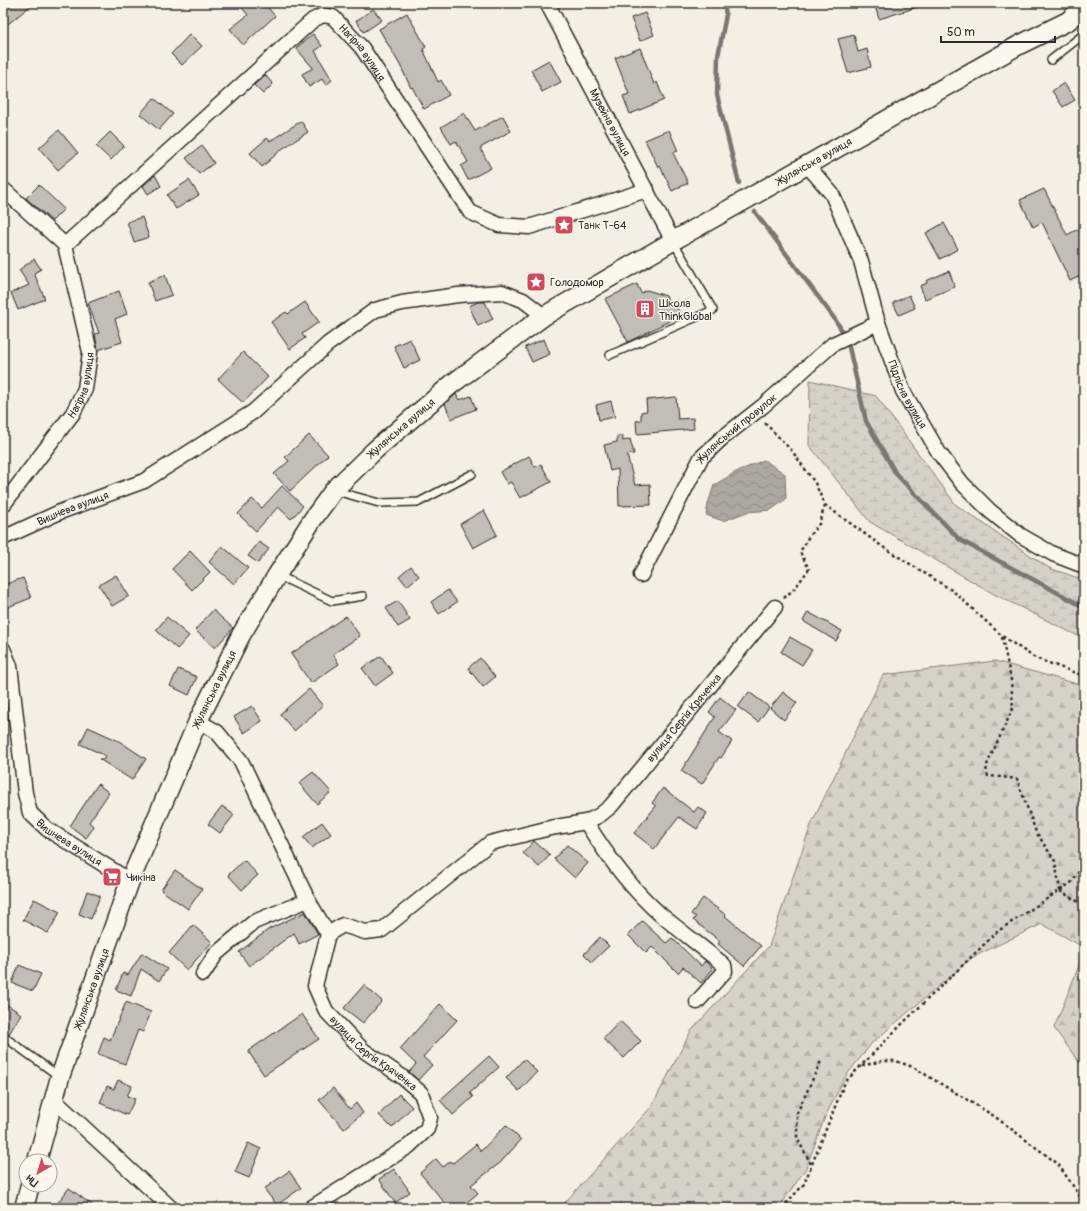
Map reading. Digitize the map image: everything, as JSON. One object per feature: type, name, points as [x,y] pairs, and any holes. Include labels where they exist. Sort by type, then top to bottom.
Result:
[{"type":"street","name":"Музейна вулиця","points":[[547,3],[673,241]]},
{"type":"street","name":"Жулянська вулиця","points":[[39,1153],[60,1077],[130,881],[198,721],[241,635],[277,574],[334,490],[375,450],[452,384],[544,316],[673,241],[1019,45],[1068,21],[1084,7]]},
{"type":"street","name":"Нагірна вулиця","points":[[3,505],[73,413],[85,389],[90,352],[65,245],[313,20],[323,15],[333,17],[362,48],[470,212],[499,225],[529,226],[646,190]]},
{"type":"street","name":"Підлісна вулиця","points":[[807,165],[832,194],[862,261],[878,323],[903,390],[939,453],[962,483],[990,511],[1020,535],[1053,554],[1084,566]]},
{"type":"street","points":[[3,189],[65,245]]},
{"type":"street","name":"Вишнева вулиця","points":[[3,538],[60,512],[144,481],[253,412],[328,344],[375,310],[402,303],[458,295],[502,292],[523,300],[544,316]]},
{"type":"street","name":"Жулянський провулок","points":[[641,574],[701,458],[833,344],[878,323]]},
{"type":"street","name":"вулиця Сергія Кряченка","points":[[311,1208],[409,1146],[427,1129],[430,1118],[421,1093],[363,1050],[326,1011],[315,986],[328,934],[343,925],[365,932],[382,930],[490,843],[550,828],[586,822],[600,815],[611,806],[776,607]]},
{"type":"street","name":"Вишнева вулиця","points":[[3,649],[10,666],[25,793],[30,813],[46,829],[130,881]]},
{"type":"street","points":[[198,721],[217,732],[241,761],[308,900],[328,934]]},
{"type":"street","points":[[586,822],[612,861],[637,891],[660,914],[724,965],[725,971],[696,1002]]},
{"type":"street","points":[[203,974],[216,954],[254,922],[308,900]]},
{"type":"street","points":[[54,1100],[171,1208]]},
{"type":"street","points":[[24,1208],[28,1193]]},
{"type":"lane","points":[[1051,60],[1084,34]]},
{"type":"lane","points":[[610,355],[713,310],[673,241]]},
{"type":"lane","points":[[334,490],[379,504],[419,502],[472,474]]},
{"type":"lane","points":[[277,574],[332,602],[363,596]]},
{"type":"lane","points":[[3,1036],[60,1077]]},
{"type":"path","points":[[763,406],[765,424],[792,451],[815,483],[825,505],[883,547],[953,591],[1002,636],[1035,658],[1084,676]]},
{"type":"path","points":[[776,607],[809,570],[800,552],[809,536],[819,524],[825,505]]},
{"type":"path","points":[[1002,636],[1011,680],[1013,708],[986,767],[988,776],[1017,779],[1036,832],[1055,861],[1060,891]]},
{"type":"path","points":[[782,1208],[804,1184],[845,1082],[903,1023],[998,931],[1072,882],[1084,864]]},
{"type":"path","points":[[1060,891],[1084,905]]},
{"type":"path","points":[[812,1165],[798,1138],[797,1113],[821,1061]]},
{"type":"path","points":[[860,1066],[882,1061],[896,1061],[913,1067],[994,1116],[1058,1164],[1084,1202]]},
{"type":"green space","points":[[810,380],[876,396],[956,505],[1049,568],[1084,580],[1084,639],[994,594],[870,522],[809,445]]},
{"type":"green space","points":[[995,661],[1084,686],[1084,1069],[1054,1028],[1078,968],[1083,947],[1042,924],[973,957],[872,1043],[845,1077],[825,1117],[806,1168],[779,1208],[560,1208],[652,1106],[691,1031],[769,946],[811,825],[883,675]]},
{"type":"water","points":[[764,460],[785,474],[786,499],[771,510],[747,512],[723,521],[706,515],[714,485],[736,472]]},
{"type":"building","points":[[3,3],[34,3],[3,28]]},
{"type":"building","points":[[238,3],[264,3],[275,16],[243,45],[230,29],[248,15]]},
{"type":"building","points":[[874,3],[921,3],[921,6],[879,19]]},
{"type":"building","points":[[373,9],[382,20],[364,32],[356,21]]},
{"type":"building","points":[[407,13],[426,47],[423,49],[438,82],[441,80],[449,95],[424,109],[379,29]]},
{"type":"building","points":[[645,13],[654,35],[640,41],[631,18]]},
{"type":"building","points":[[190,34],[202,46],[182,65],[171,54]]},
{"type":"building","points":[[313,34],[322,46],[315,51],[332,80],[326,85],[322,79],[309,87],[302,74],[313,68],[296,48]]},
{"type":"building","points":[[854,35],[858,52],[867,49],[871,67],[848,73],[838,39]]},
{"type":"building","points":[[640,48],[654,84],[657,82],[664,100],[630,114],[623,96],[629,94],[615,58]]},
{"type":"building","points":[[549,60],[561,82],[542,92],[531,70]]},
{"type":"building","points":[[265,75],[273,84],[263,94],[254,85]]},
{"type":"building","points":[[1064,83],[1075,100],[1063,107],[1052,91]]},
{"type":"building","points":[[154,98],[173,114],[159,130],[140,114]]},
{"type":"building","points":[[464,113],[475,131],[503,116],[511,131],[480,148],[491,168],[468,180],[461,166],[468,162],[456,141],[451,144],[441,127]]},
{"type":"building","points":[[301,121],[308,132],[282,149],[262,167],[250,153],[267,138],[270,141]]},
{"type":"building","points":[[59,130],[78,153],[58,170],[39,148]]},
{"type":"building","points":[[669,130],[678,151],[673,153],[688,183],[672,191],[645,140]]},
{"type":"building","points":[[110,132],[124,146],[111,160],[96,146]]},
{"type":"building","points":[[202,146],[214,163],[199,174],[186,158]]},
{"type":"building","points":[[155,175],[161,186],[148,194],[143,186]]},
{"type":"building","points":[[189,180],[199,195],[176,209],[167,195]]},
{"type":"building","points":[[39,185],[64,209],[52,221],[26,198]]},
{"type":"building","points":[[1044,189],[1067,235],[1078,229],[1084,241],[1084,274],[1070,281],[1042,222],[1033,227],[1020,200]]},
{"type":"building","points":[[142,217],[149,237],[134,242],[127,222]]},
{"type":"building","points":[[944,223],[958,249],[940,259],[926,233]]},
{"type":"building","points":[[34,259],[41,269],[34,273],[45,299],[18,310],[11,293],[29,285],[19,270]]},
{"type":"building","points":[[949,271],[955,287],[925,299],[920,286],[927,283],[926,281]]},
{"type":"building","points":[[165,275],[172,295],[155,301],[148,282]]},
{"type":"building","name":"Школа ThinkGlobal","points":[[637,284],[641,293],[647,290],[666,296],[670,304],[675,304],[681,315],[628,342],[605,299]]},
{"type":"building","points":[[119,291],[127,314],[115,319],[122,342],[98,350],[95,334],[99,333],[88,303]]},
{"type":"building","points":[[909,295],[915,308],[899,315],[893,303]]},
{"type":"building","points":[[305,302],[319,322],[302,334],[305,338],[290,349],[271,322],[286,312],[288,314]]},
{"type":"building","points":[[478,302],[485,302],[493,319],[478,326],[469,306]]},
{"type":"building","points":[[410,339],[420,360],[404,368],[394,346]]},
{"type":"building","points":[[544,339],[550,354],[532,362],[525,347]]},
{"type":"building","points":[[243,352],[268,377],[243,403],[218,379]]},
{"type":"building","points":[[456,394],[459,400],[471,396],[476,409],[451,419],[445,404]]},
{"type":"building","points":[[676,397],[678,419],[693,418],[694,429],[637,434],[636,421],[641,420],[641,412],[647,411],[646,400]]},
{"type":"building","points":[[611,401],[615,417],[599,420],[596,405]]},
{"type":"building","points":[[309,435],[328,455],[290,491],[274,474],[289,461],[285,457]]},
{"type":"building","points":[[617,436],[622,436],[623,441],[630,439],[634,454],[627,455],[635,485],[650,484],[651,505],[619,506],[618,469],[610,471],[604,445],[617,442]]},
{"type":"building","points":[[529,456],[535,467],[541,464],[551,482],[520,498],[511,482],[507,484],[500,472]]},
{"type":"building","points":[[282,486],[303,506],[291,519],[278,507],[256,531],[238,514],[252,499],[262,508]]},
{"type":"building","points":[[484,510],[497,535],[473,548],[460,524]]},
{"type":"building","points":[[259,542],[269,549],[258,563],[248,556]]},
{"type":"building","points":[[222,546],[248,568],[234,584],[209,562]]},
{"type":"building","points":[[190,551],[210,572],[192,590],[172,569]]},
{"type":"building","points":[[411,566],[419,576],[407,586],[399,576]]},
{"type":"building","points":[[116,575],[129,596],[112,606],[99,585]]},
{"type":"building","points":[[23,578],[31,598],[3,609],[3,585]]},
{"type":"building","points":[[448,590],[457,602],[439,614],[431,602]]},
{"type":"building","points":[[398,601],[410,620],[398,627],[386,608]]},
{"type":"building","points":[[213,610],[233,628],[215,648],[195,630]]},
{"type":"building","points":[[808,612],[842,631],[836,641],[803,621]]},
{"type":"building","points":[[346,616],[360,636],[333,654],[339,664],[311,683],[291,654]]},
{"type":"building","points":[[167,617],[189,636],[177,649],[156,630]]},
{"type":"building","points":[[790,637],[812,650],[802,665],[781,652]]},
{"type":"building","points":[[381,656],[393,673],[375,686],[362,668]]},
{"type":"building","points":[[480,658],[495,677],[483,687],[468,668]]},
{"type":"building","points":[[178,669],[197,677],[189,695],[170,686]]},
{"type":"building","points":[[309,689],[323,706],[294,731],[280,714]]},
{"type":"building","points":[[749,692],[769,707],[758,722],[738,707]]},
{"type":"building","points":[[783,692],[797,703],[784,720],[770,708]]},
{"type":"building","points":[[720,697],[736,710],[719,732],[732,741],[721,758],[719,757],[702,784],[681,771],[715,717],[709,712]]},
{"type":"building","points":[[252,706],[262,721],[244,733],[234,717]]},
{"type":"building","points":[[88,727],[119,741],[146,759],[132,780],[99,759],[104,759],[106,756],[80,744]]},
{"type":"building","points":[[313,772],[331,792],[317,804],[299,783]]},
{"type":"building","points":[[98,784],[109,793],[89,822],[94,827],[86,838],[70,826]]},
{"type":"building","points":[[663,788],[694,812],[698,807],[707,813],[697,829],[679,817],[654,849],[634,833],[656,806],[652,803]]},
{"type":"building","points":[[222,806],[234,815],[220,833],[208,824]]},
{"type":"building","points":[[322,822],[331,834],[312,848],[303,837]]},
{"type":"building","points":[[534,841],[550,855],[539,867],[523,853]]},
{"type":"building","points":[[567,845],[588,863],[575,878],[554,859]]},
{"type":"building","points":[[244,860],[258,875],[242,890],[228,875]]},
{"type":"building","points":[[175,870],[202,889],[188,909],[161,890]]},
{"type":"building","points":[[87,891],[100,896],[91,919],[79,914]]},
{"type":"building","points":[[703,898],[726,915],[725,916],[761,946],[744,966],[718,944],[720,941],[693,920],[696,917],[691,914]]},
{"type":"building","points":[[34,899],[60,912],[48,933],[23,920]]},
{"type":"building","points":[[305,912],[318,934],[299,944],[294,933],[249,966],[239,952],[269,929]]},
{"type":"building","points":[[642,921],[666,943],[672,938],[701,966],[705,961],[713,969],[701,983],[683,967],[678,973],[652,947],[646,953],[628,935]]},
{"type":"building","points":[[193,925],[212,942],[187,970],[169,953]]},
{"type":"building","points":[[600,937],[609,946],[592,962],[584,954]]},
{"type":"building","points":[[142,953],[167,969],[159,981],[141,969],[131,996],[116,990],[123,973],[128,975]]},
{"type":"building","points":[[19,965],[41,974],[33,991],[12,983]]},
{"type":"building","points":[[364,985],[382,1001],[363,1023],[344,1008]]},
{"type":"building","points":[[3,1002],[21,1014],[9,1034],[3,1031]]},
{"type":"building","points":[[126,1002],[151,1012],[143,1032],[138,1030],[125,1064],[98,1054],[104,1037],[110,1040]]},
{"type":"building","points":[[440,1004],[457,1020],[423,1057],[432,1065],[418,1080],[409,1072],[416,1064],[400,1049]]},
{"type":"building","points":[[302,1014],[319,1039],[264,1075],[248,1051]]},
{"type":"building","points":[[620,1021],[641,1041],[624,1058],[603,1039]]},
{"type":"building","points":[[489,1056],[499,1067],[470,1093],[473,1097],[453,1115],[440,1100]]},
{"type":"building","points":[[524,1059],[537,1072],[519,1091],[506,1078]]},
{"type":"building","points":[[118,1080],[132,1086],[127,1096],[135,1099],[127,1115],[100,1103],[107,1086],[114,1089]]},
{"type":"building","points":[[333,1088],[350,1109],[356,1103],[363,1113],[344,1129],[319,1100]]},
{"type":"building","points":[[399,1094],[412,1107],[392,1128],[379,1115]]},
{"type":"building","points":[[506,1125],[521,1140],[500,1163],[471,1185],[478,1193],[460,1208],[449,1208],[420,1173],[436,1159],[443,1167],[451,1161],[453,1163],[476,1144],[481,1151]]},
{"type":"building","points":[[248,1143],[261,1149],[249,1178],[235,1172]]},
{"type":"building","points":[[394,1169],[410,1192],[395,1203],[379,1179]]},
{"type":"building","points":[[289,1171],[301,1188],[277,1205],[264,1189]]},
{"type":"building","points":[[69,1188],[96,1208],[54,1208]]},
{"type":"waterway","points":[[724,3],[726,15],[718,56],[717,95],[739,183]]},
{"type":"waterway","points":[[755,212],[843,332]]},
{"type":"waterway","points":[[848,343],[866,421],[896,474],[960,540],[1084,607]]},
{"type":"place","name":"Танк Т-64","points":[[564,225]]},
{"type":"place","name":"Голодомор","points":[[536,282]]},
{"type":"place","name":"Школа ThinkGlobal","points":[[645,309]]},
{"type":"place","name":"Чикіна","points":[[112,877]]}]
